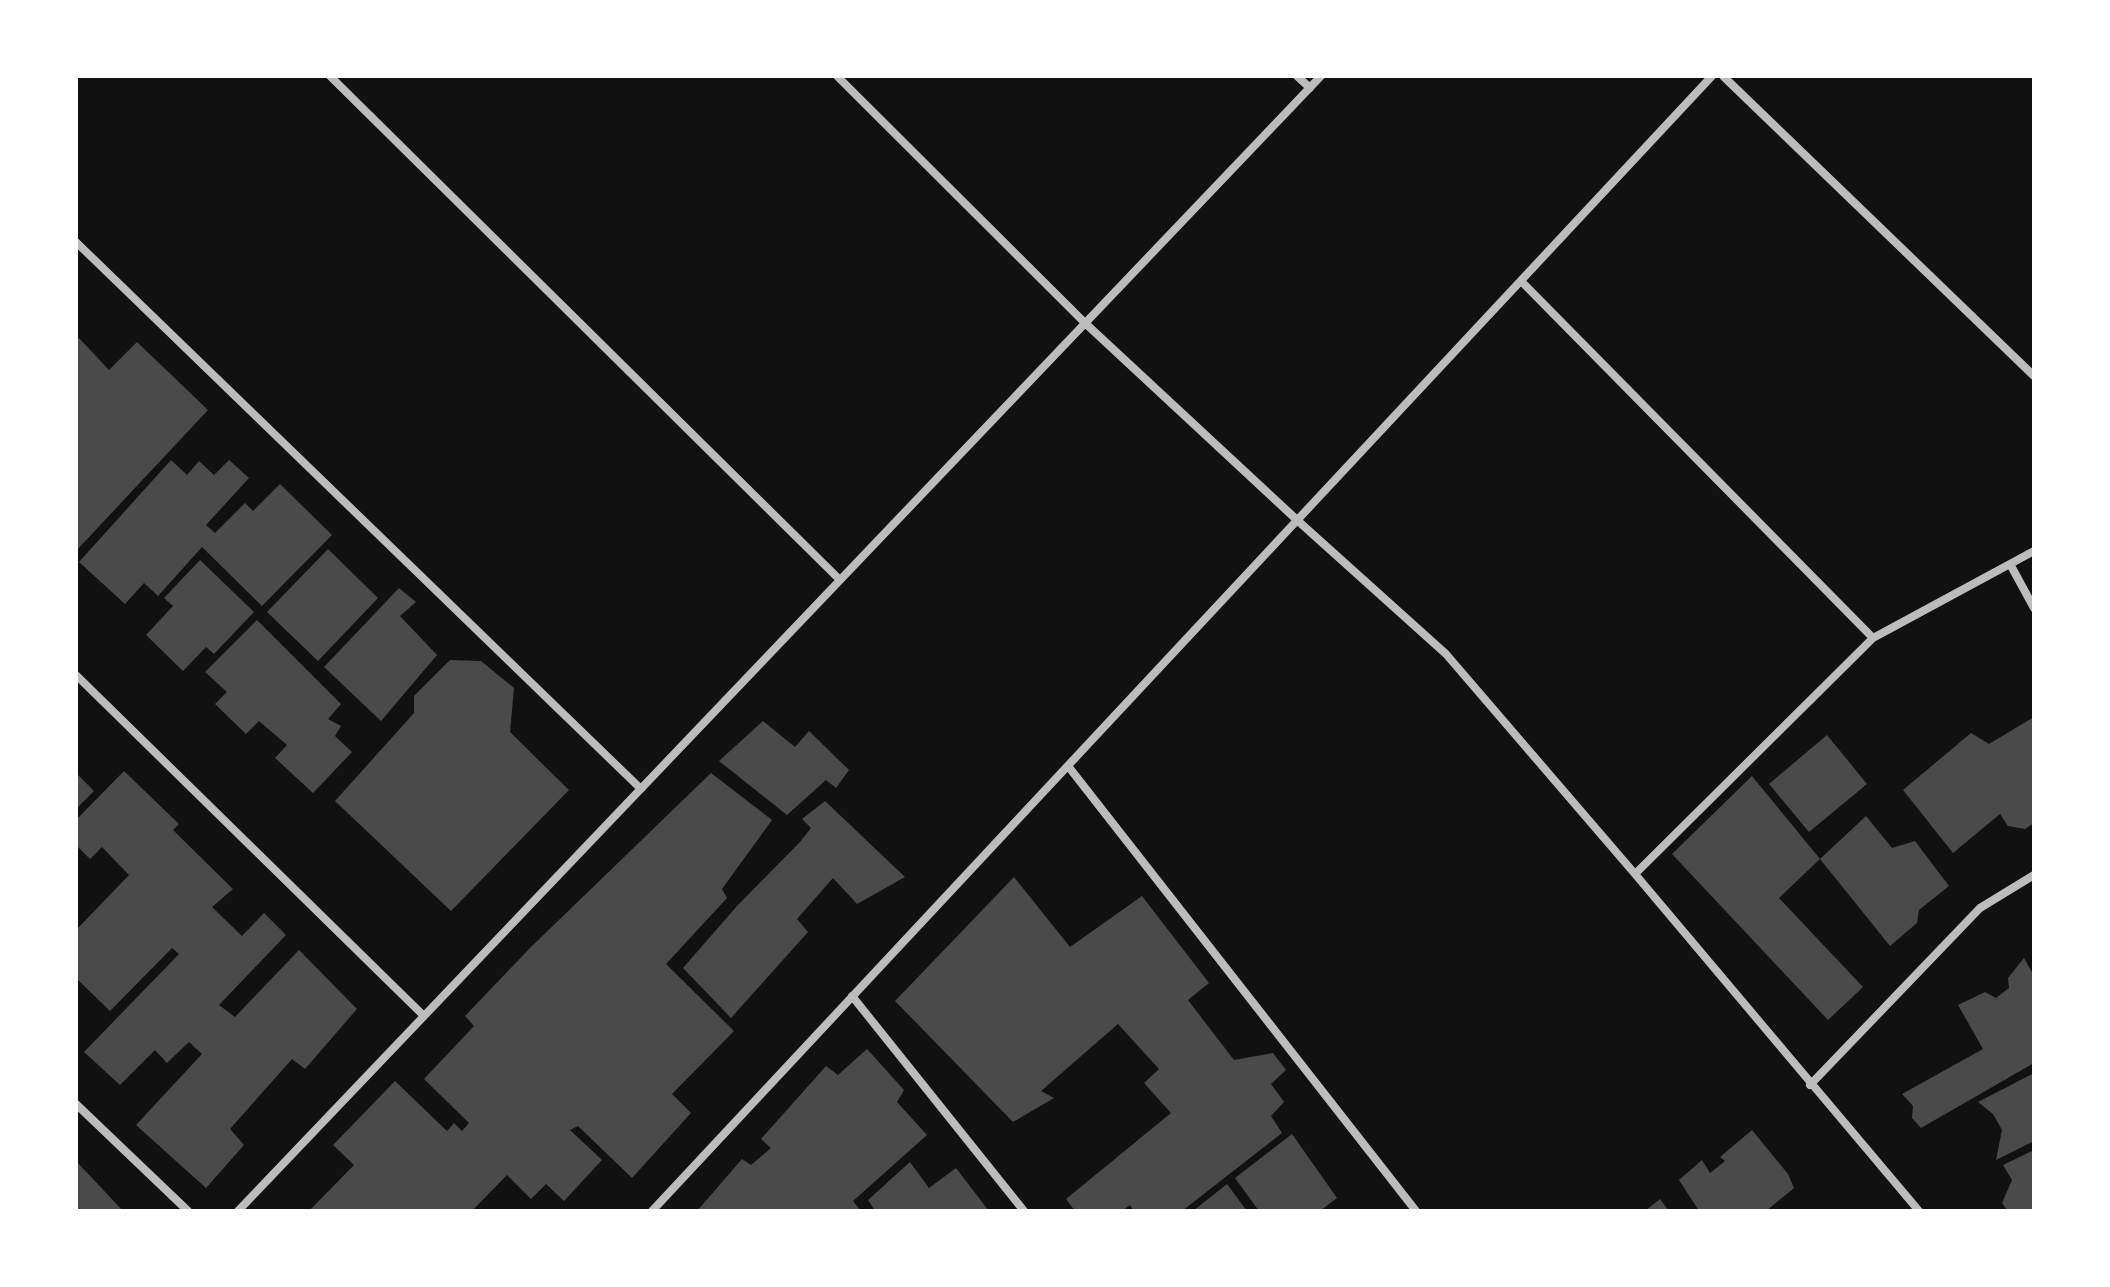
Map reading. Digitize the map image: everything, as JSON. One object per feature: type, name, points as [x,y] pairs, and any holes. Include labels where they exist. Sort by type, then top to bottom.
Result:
[{"type":"street","points":[[330,76],[840,580]]},
{"type":"street","points":[[837,76],[1085,323],[1446,654],[1919,1211]]},
{"type":"street","points":[[1297,76],[1310,88]]},
{"type":"street","points":[[238,1211],[1321,76]]},
{"type":"street","points":[[653,1211],[1712,76]]},
{"type":"street","points":[[1723,76],[2034,376]]},
{"type":"street","points":[[76,242],[641,789]]},
{"type":"street","points":[[1521,281],[1873,638]]},
{"type":"street","points":[[1635,874],[1873,638],[2034,551]]},
{"type":"street","points":[[2010,564],[2034,608]]},
{"type":"street","points":[[76,675],[424,1016]]},
{"type":"street","points":[[1068,766],[1416,1211]]},
{"type":"street","points":[[1810,1085],[1980,908],[2034,875]]},
{"type":"street","points":[[852,996],[1024,1211]]},
{"type":"street","points":[[76,1104],[188,1211]]},
{"type":"building","points":[[79,338],[109,370],[137,342],[208,410],[76,551],[76,342]]},
{"type":"building","points":[[171,460],[187,475],[199,461],[214,475],[229,460],[249,478],[206,525],[215,533],[245,503],[253,511],[280,484],[332,535],[262,606],[202,547],[158,596],[144,583],[125,604],[79,562]]},
{"type":"building","points":[[328,549],[378,598],[318,661],[267,612]]},
{"type":"building","points":[[200,560],[254,612],[214,654],[206,647],[183,671],[146,635],[173,606],[164,598]]},
{"type":"building","points":[[399,588],[416,602],[400,616],[437,655],[381,721],[324,667]]},
{"type":"building","points":[[257,620],[341,704],[328,719],[341,726],[335,736],[352,752],[313,793],[275,758],[287,745],[259,721],[246,734],[215,704],[227,692],[205,672]]},
{"type":"building","points":[[450,660],[481,661],[514,688],[510,732],[569,790],[451,911],[335,801],[414,713],[414,696]]},
{"type":"building","points":[[2034,717],[2034,823],[2025,829],[2008,826],[2000,814],[1953,853],[1903,790],[1971,733],[1989,744]]},
{"type":"building","points":[[763,721],[795,747],[809,731],[849,770],[836,788],[826,780],[787,815],[719,761]]},
{"type":"building","points":[[1827,735],[1867,784],[1809,832],[1769,784]]},
{"type":"building","points":[[124,771],[179,824],[173,830],[233,889],[212,907],[242,936],[264,913],[286,935],[219,1005],[235,1017],[299,950],[357,1009],[305,1069],[292,1059],[230,1129],[244,1145],[206,1188],[136,1125],[202,1054],[189,1042],[167,1063],[155,1050],[120,1085],[84,1052],[179,954],[172,948],[110,1011],[76,978],[76,930],[129,875],[102,847],[90,859],[76,845],[76,820]]},
{"type":"building","points":[[76,773],[94,791],[76,809]]},
{"type":"building","points":[[711,773],[772,820],[722,889],[727,898],[666,964],[734,1031],[672,1094],[691,1113],[632,1178],[578,1126],[570,1130],[602,1160],[564,1201],[546,1184],[531,1199],[507,1175],[472,1211],[309,1211],[354,1165],[333,1145],[395,1081],[447,1131],[454,1123],[462,1131],[469,1123],[424,1079],[474,1026],[465,1016],[530,948]]},
{"type":"building","points":[[1752,776],[1820,859],[1779,898],[1863,987],[1828,1020],[1672,854]]},
{"type":"building","points":[[825,801],[905,877],[857,904],[833,878],[797,919],[808,932],[731,1018],[683,968],[737,906],[799,843],[811,828],[802,819]]},
{"type":"building","points":[[1866,816],[1892,848],[1915,841],[1949,886],[1919,910],[1917,923],[1890,946],[1820,859]]},
{"type":"building","points":[[1014,877],[1070,947],[1142,896],[1209,983],[1188,1000],[1234,1060],[1273,1053],[1286,1070],[1271,1084],[1284,1102],[1271,1116],[1282,1133],[1182,1211],[1134,1211],[1130,1205],[1122,1211],[1075,1211],[1066,1199],[1171,1113],[1144,1083],[1159,1069],[1118,1024],[1041,1091],[1054,1098],[1013,1122],[895,1001]]},
{"type":"building","points":[[2024,958],[2034,976],[2034,1063],[1921,1128],[1912,1118],[1913,1106],[1902,1094],[1983,1049],[1958,1005],[1985,992],[1996,998],[2009,988],[2008,978]]},
{"type":"building","points":[[867,1049],[904,1090],[897,1102],[927,1135],[853,1201],[861,1211],[697,1211],[742,1159],[751,1165],[771,1148],[761,1139],[826,1066],[838,1075]]},
{"type":"building","points":[[2034,1073],[2034,1141],[1996,1160],[2002,1130],[1993,1114],[1978,1102]]},
{"type":"building","points":[[1752,1130],[1788,1174],[1794,1188],[1766,1211],[1699,1211],[1679,1180],[1702,1160],[1710,1173],[1725,1161],[1720,1157]]},
{"type":"building","points":[[1292,1134],[1337,1198],[1320,1211],[1259,1211],[1235,1178]]},
{"type":"building","points":[[2034,1150],[2034,1211],[2007,1210],[2002,1203],[2012,1180],[2003,1165]]},
{"type":"building","points":[[76,1161],[123,1211],[76,1211]]},
{"type":"building","points":[[910,1162],[929,1188],[956,1168],[989,1211],[875,1211],[868,1200]]},
{"type":"building","points":[[1227,1184],[1247,1211],[1193,1211]]},
{"type":"building","points":[[1660,1199],[1669,1211],[1645,1211]]}]
